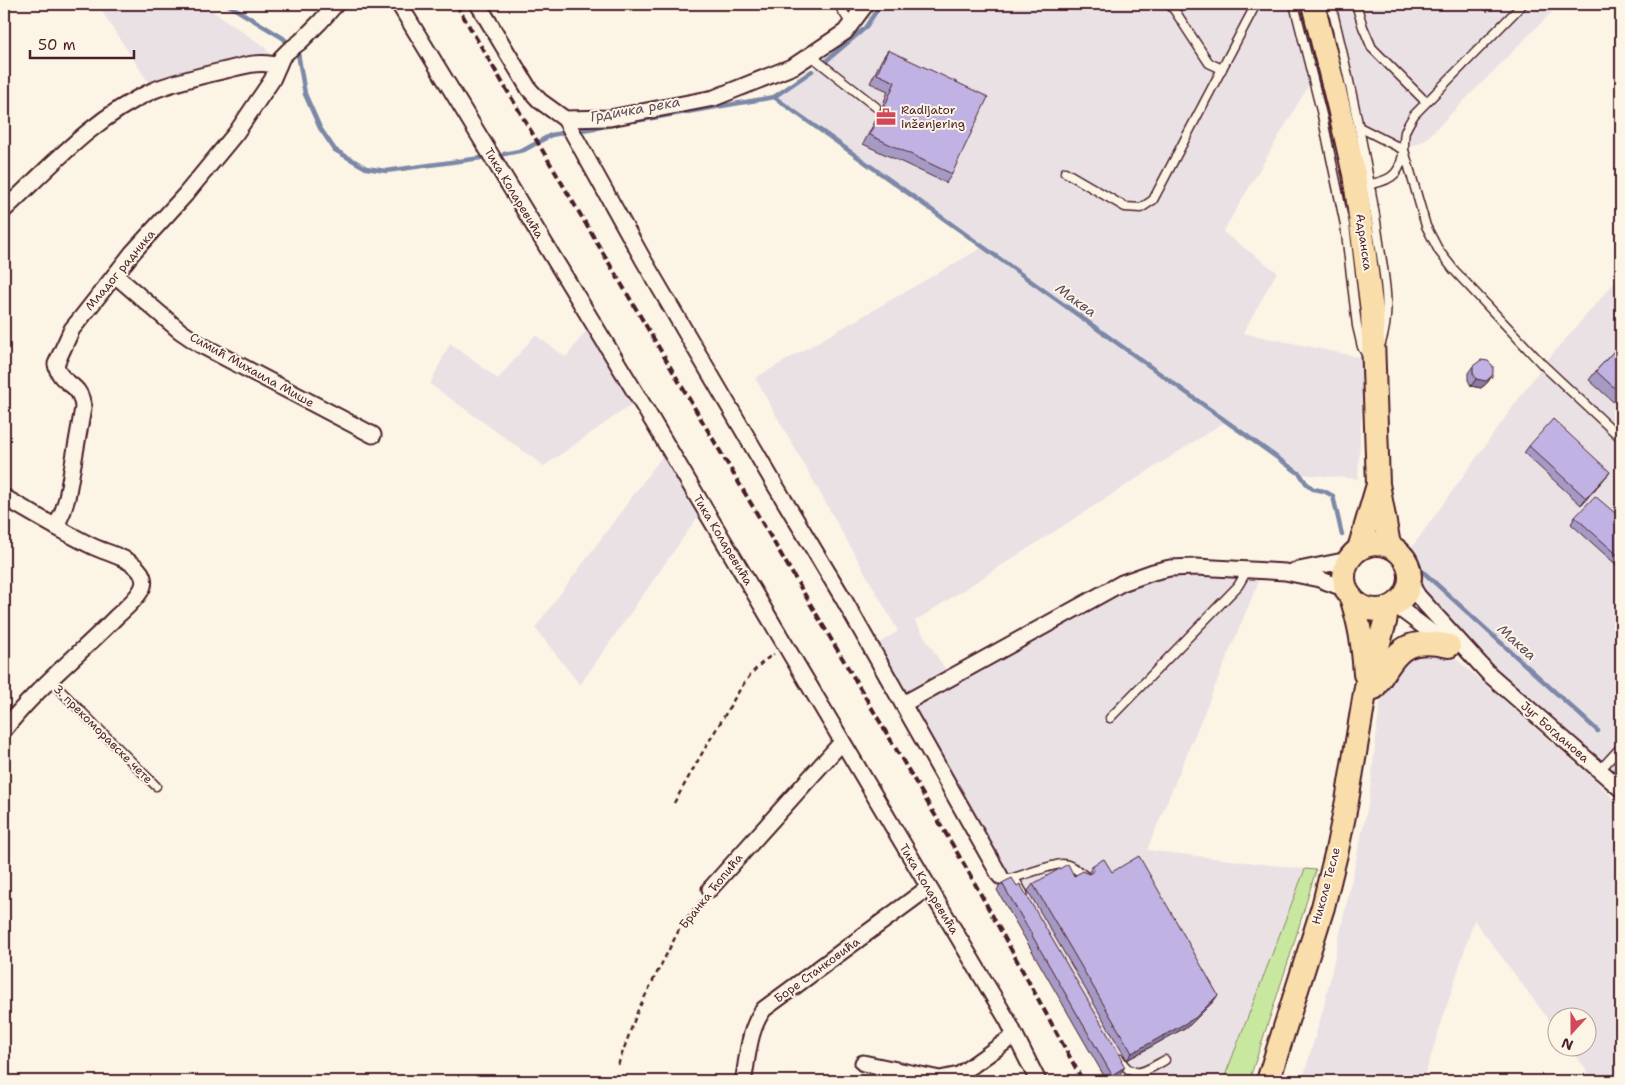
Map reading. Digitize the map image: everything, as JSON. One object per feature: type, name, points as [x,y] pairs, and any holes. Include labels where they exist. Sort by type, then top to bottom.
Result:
[{"type":"main road","name":"Адранска","points":[[1301,6],[1339,108],[1354,174],[1371,304],[1378,484],[1390,545]]},
{"type":"main road","name":"Адранска","points":[[1354,554],[1378,484]]},
{"type":"main road","points":[[1369,544],[1390,545],[1405,557],[1409,565],[1411,574],[1407,592],[1402,599],[1391,607],[1377,610],[1358,604],[1349,593],[1344,579],[1345,569],[1354,554],[1369,544]]},
{"type":"main road","name":"Николе Тесле","points":[[1349,593],[1358,617],[1364,648],[1365,695]]},
{"type":"main road","name":"Николе Тесле","points":[[1268,1081],[1323,907],[1347,801],[1365,695],[1391,607]]},
{"type":"main road","points":[[1365,695],[1395,655],[1405,647],[1417,643],[1449,646]]},
{"type":"street","name":"Младог радника","points":[[56,527],[67,498],[83,408],[82,397],[77,389],[60,377],[56,364],[72,329],[133,252],[185,195],[236,133],[272,80],[282,58],[336,4]]},
{"type":"street","name":"Тика Коларевића","points":[[399,4],[633,388],[1015,1035],[1038,1081]]},
{"type":"street","points":[[478,4],[529,89],[540,101],[566,122],[644,262],[848,606],[903,704],[1007,877]]},
{"type":"street","points":[[566,122],[610,118],[714,98],[794,66],[845,32],[866,4]]},
{"type":"street","points":[[4,210],[90,131],[114,113],[147,94],[190,79],[225,70],[262,63],[271,63],[278,66]]},
{"type":"street","name":"Симић Михаила Мише","points":[[115,275],[180,331],[199,344],[373,435]]},
{"type":"street","name":"3. прекоморавске чете","points":[[4,497],[94,547],[124,560],[137,568],[143,576],[144,583],[142,589],[89,646],[70,660],[26,704],[4,730]]},
{"type":"street","points":[[1285,572],[1354,554]]},
{"type":"street","points":[[903,704],[1122,583],[1153,572],[1170,568],[1196,567],[1285,572],[1319,579],[1349,593]]},
{"type":"street","points":[[1410,583],[1423,602],[1489,674]]},
{"type":"street","points":[[1391,607],[1489,674]]},
{"type":"street","name":"Југ Богданова","points":[[1489,674],[1600,770],[1619,783]]},
{"type":"street","name":"Бранка Ћопића","points":[[710,889],[842,742]]},
{"type":"street","name":"Боре Станковића","points":[[744,1077],[750,1042],[757,1019],[764,1009],[928,888]]},
{"type":"street","points":[[864,1063],[940,1079],[959,1075],[1015,1035]]},
{"type":"lane","points":[[838,4],[851,24]]},
{"type":"lane","points":[[1169,4],[1209,63],[1222,69]]},
{"type":"lane","points":[[1064,172],[1125,207],[1141,208],[1152,200],[1256,4]]},
{"type":"lane","points":[[1331,4],[1371,184],[1385,280],[1387,313],[1384,337],[1374,366]]},
{"type":"lane","points":[[1356,4],[1372,48],[1426,102]]},
{"type":"lane","points":[[1371,184],[1392,178],[1398,170],[1404,150],[1405,133],[1414,115],[1523,4]]},
{"type":"lane","points":[[810,55],[876,107]]},
{"type":"lane","points":[[1359,127],[1404,150],[1426,226],[1439,251],[1454,270],[1543,365],[1621,438]]},
{"type":"lane","points":[[1110,718],[1238,586],[1246,570]]},
{"type":"lane","name":"3. прекоморавске чете","points":[[51,681],[156,786]]},
{"type":"lane","points":[[1600,770],[1621,747]]},
{"type":"lane","points":[[1029,904],[1007,877],[1059,864],[1076,868],[1084,875]]},
{"type":"lane","points":[[1114,1049],[1124,1066],[1132,1072],[1143,1072],[1165,1060]]},
{"type":"path","points":[[674,803],[738,692],[762,661],[786,647]]},
{"type":"path","name":"Бранка Ћопића","points":[[618,1065],[638,1010],[682,924],[710,889]]},
{"type":"shaded area","points":[[97,4],[202,4],[265,47],[278,66],[154,91]]},
{"type":"shaded area","points":[[881,4],[1294,4],[1313,78],[1223,232],[1277,272],[1243,333],[1364,358],[1358,479],[1300,474],[1223,423],[915,621],[950,677],[1153,572],[1263,571],[1147,850],[1305,869],[1223,1081],[1107,1081],[997,890],[992,880],[1000,876],[872,648],[898,631],[755,378],[983,247],[774,97],[808,74],[865,28]],"holes":[[[1024,276],[1082,317],[1165,380]]]},
{"type":"shaded area","points":[[1331,4],[1560,4],[1425,140],[1404,150],[1359,127]]},
{"type":"shaded area","points":[[1621,275],[1621,789],[1489,674],[1410,583],[1411,574],[1405,557],[1543,365]]},
{"type":"shaded area","points":[[593,322],[704,508],[580,685],[535,628],[663,455],[634,403],[544,466],[430,384],[450,343],[498,379],[535,335],[566,357]]},
{"type":"shaded area","points":[[1438,643],[1594,779],[1621,810],[1621,1081],[1591,1081],[1578,1058],[1598,1058],[1598,1008],[1548,1008],[1548,1019],[1474,920],[1423,1081],[1302,1081],[1324,1006],[1369,800],[1381,693],[1387,666]]},
{"type":"green space","points":[[1305,869],[1316,870],[1249,1081],[1223,1081]]},
{"type":"building","points":[[888,50],[988,97],[952,174],[870,135],[895,82],[877,74]]},
{"type":"building","points":[[1621,343],[1621,394],[1596,371]]},
{"type":"building","points":[[1481,360],[1488,361],[1493,366],[1492,376],[1486,381],[1476,379],[1473,373],[1473,366]]},
{"type":"building","points":[[1553,419],[1610,472],[1586,498],[1529,446]]},
{"type":"building","points":[[1595,496],[1615,513],[1621,505],[1621,558],[1575,517]]},
{"type":"building","points":[[1139,856],[1218,995],[1195,1018],[1132,1053],[1033,884],[1068,864],[1074,876],[1083,871],[1089,874],[1094,871],[1093,865],[1104,859],[1112,872]]},
{"type":"building","points":[[1012,878],[1017,886],[1020,884],[1122,1059],[1125,1067],[1112,1075],[1002,883]]},
{"type":"waterway","name":"Грдичка река","points":[[227,4],[283,38],[298,53],[305,94],[320,128],[335,150],[366,168],[386,171],[481,158]]},
{"type":"waterway","points":[[827,60],[865,28],[881,4]]},
{"type":"waterway","name":"Грдичка река","points":[[635,121],[774,97],[812,71]]},
{"type":"waterway","name":"Маква","points":[[774,97],[1300,474],[1313,489],[1324,491],[1333,496],[1342,535]]},
{"type":"waterway","name":"Грдичка река","points":[[576,131],[613,125]]},
{"type":"waterway","name":"Грдичка река","points":[[504,154],[524,150],[551,135],[568,132]]},
{"type":"waterway","name":"Маква","points":[[1421,570],[1598,731]]},
{"type":"railway","points":[[456,4],[968,871],[1083,1081]]},
{"type":"place","name":"Radijator inženjering","points":[[886,117]]}]
